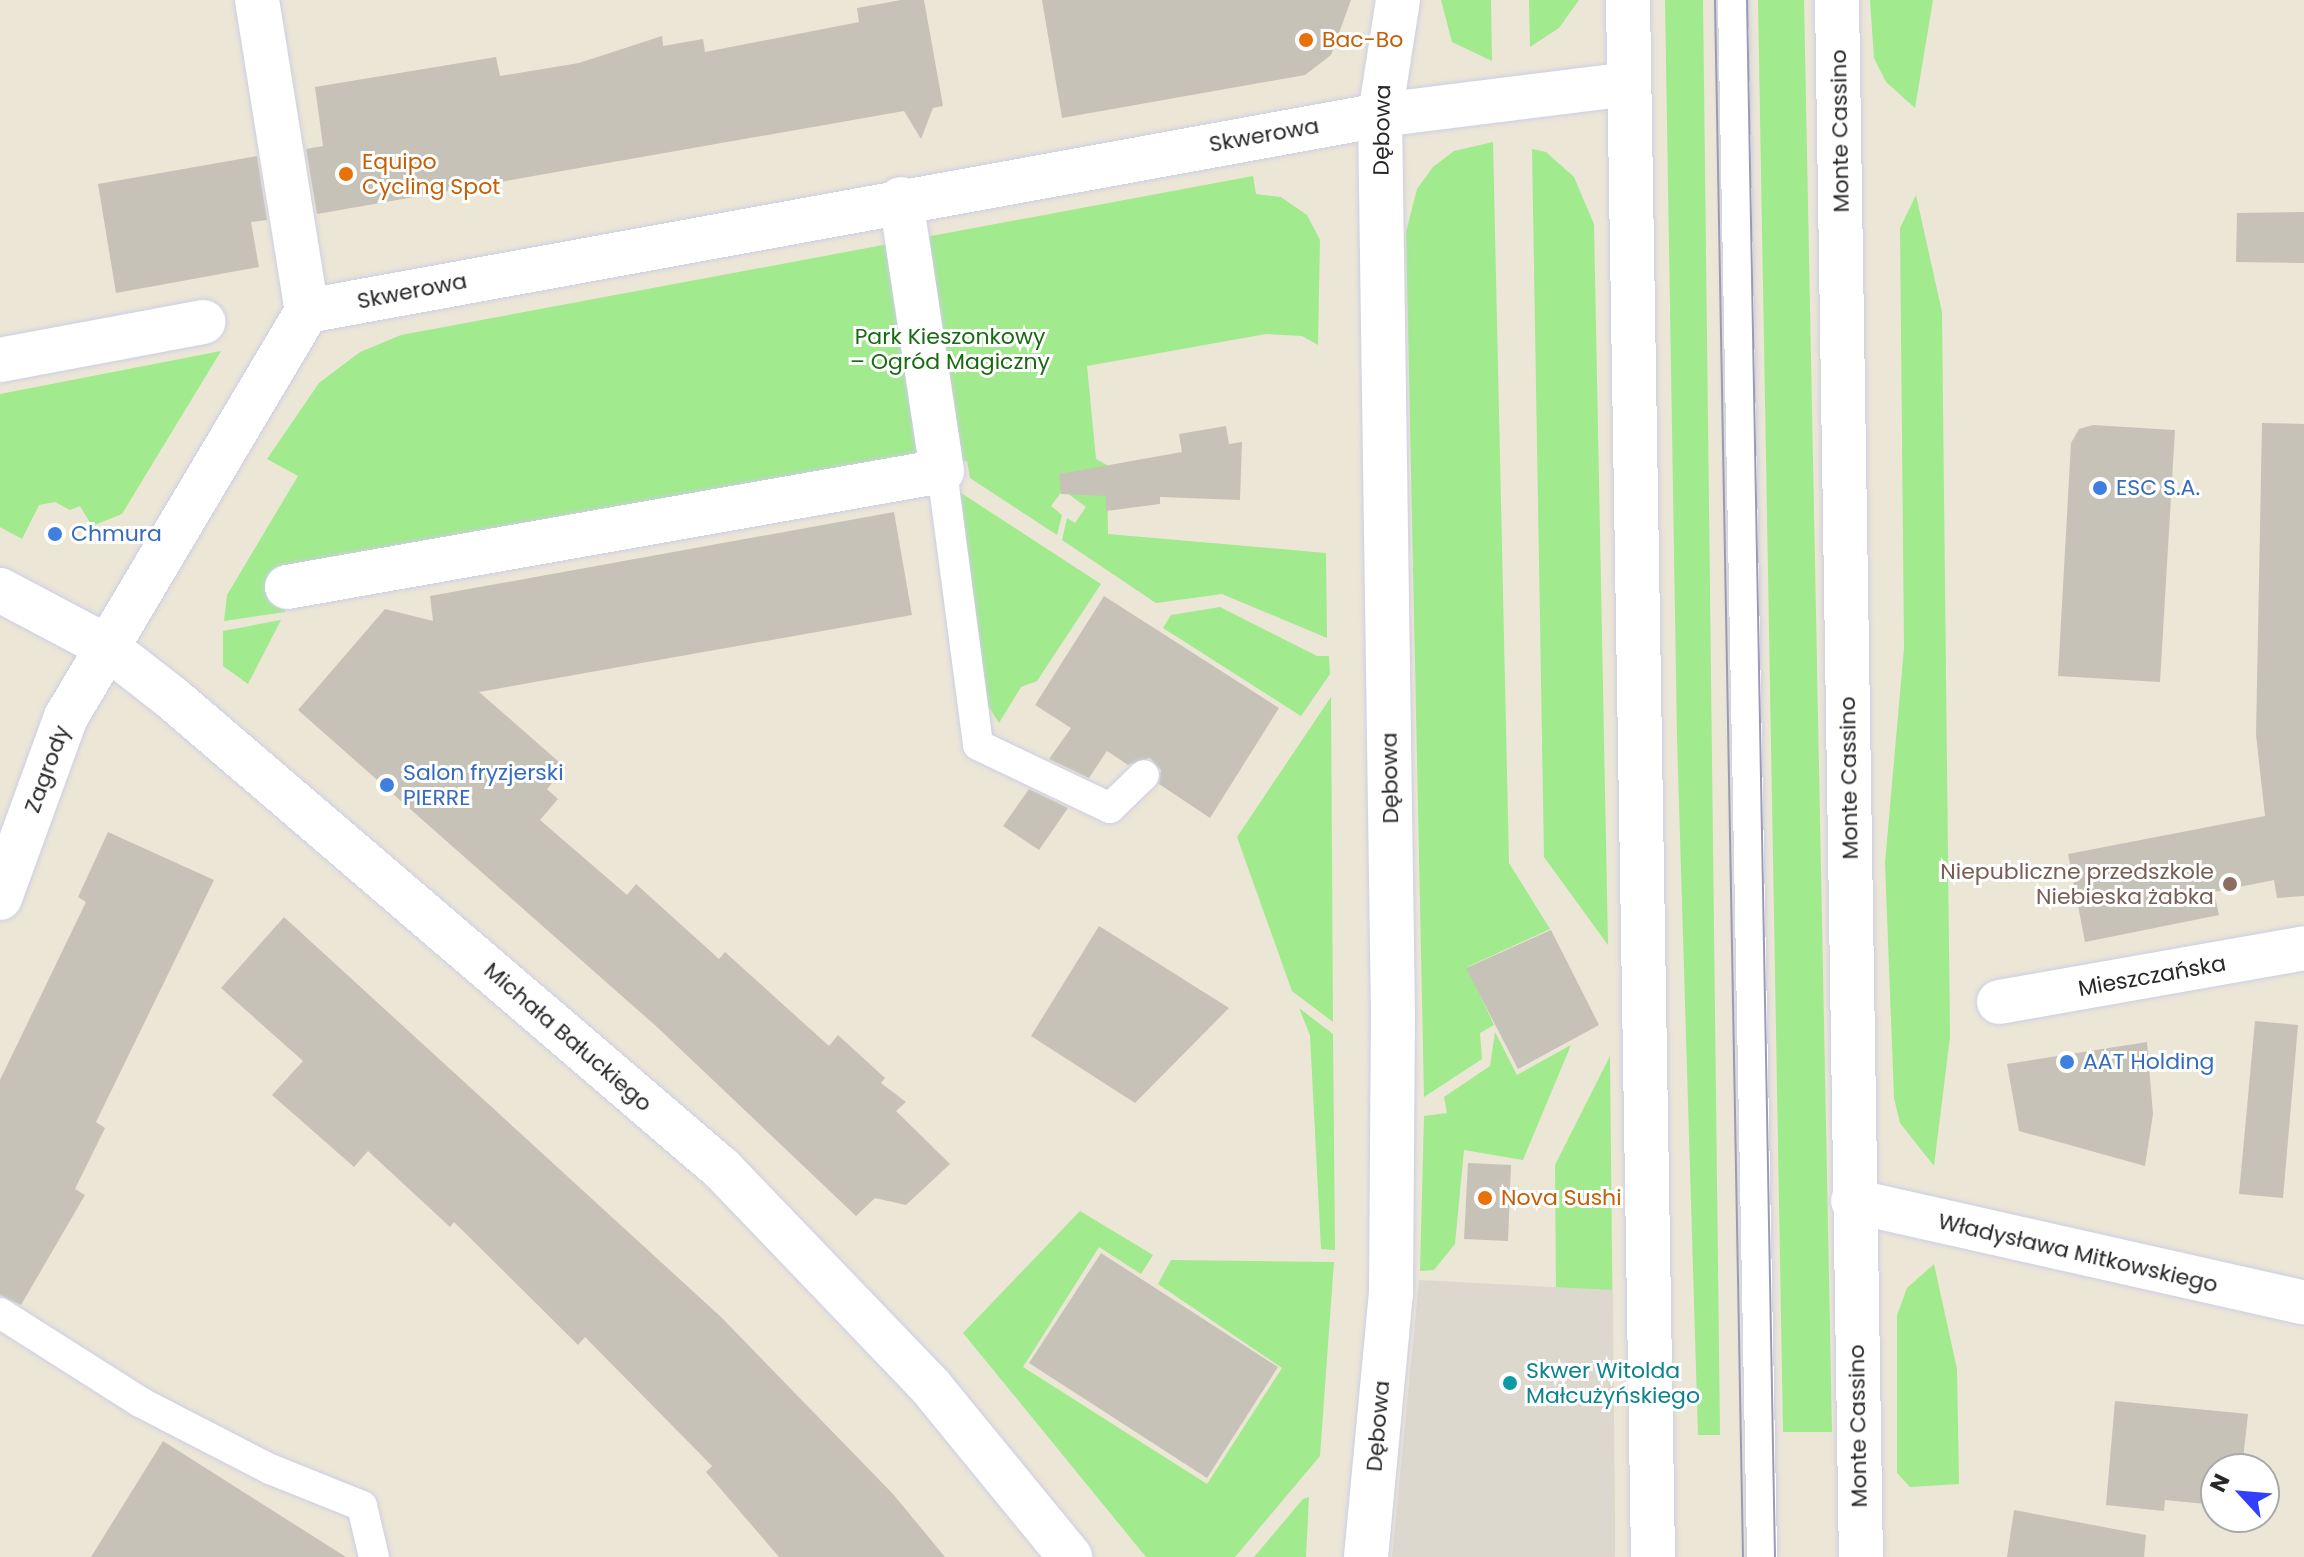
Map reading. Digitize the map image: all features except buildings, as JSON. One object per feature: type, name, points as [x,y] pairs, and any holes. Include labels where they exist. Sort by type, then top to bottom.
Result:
[{"type":"street","points":[[104,645],[307,311],[257,0]]},
{"type":"street","name":"Dębowa","points":[[1366,1557],[1391,1294],[1393,1031],[1380,115],[1398,0]]},
{"type":"street","points":[[1628,0],[1653,1557]]},
{"type":"street","name":"Monte Cassino","points":[[1837,0],[1853,1201],[1861,1557]]},
{"type":"street","name":"Skwerowa","points":[[307,311],[901,199],[1380,115],[1629,84]]},
{"type":"street","points":[[287,587],[942,471],[901,199]]},
{"type":"street","points":[[0,360],[203,322]]},
{"type":"street","name":"Michała Bałuckiego","points":[[0,590],[104,645],[722,1169],[931,1387],[1070,1557]]},
{"type":"street","name":"Zagrody","points":[[0,898],[66,717],[104,645]]},
{"type":"street","name":"Mieszczańska","points":[[1999,1002],[2304,948]]},
{"type":"street","name":"Władysława Mitkowskiego","points":[[1853,1201],[2304,1303]]},
{"type":"lane","points":[[1733,0],[1762,1557]]},
{"type":"lane","points":[[942,471],[978,745],[1110,808],[1144,775]]},
{"type":"lane","points":[[0,1313],[140,1402],[270,1469],[362,1506],[374,1557]]},
{"type":"green space","points":[[1441,0],[1491,0],[1492,61],[1452,42]]},
{"type":"green space","points":[[1529,0],[1579,0],[1559,28],[1530,47]]},
{"type":"green space","points":[[1665,0],[1703,0],[1720,1435],[1698,1435],[1677,737]]},
{"type":"green space","points":[[1758,0],[1804,0],[1832,1432],[1783,1432]]},
{"type":"green space","points":[[1870,0],[1933,0],[1915,108],[1886,82],[1874,58]]},
{"type":"green space","points":[[1493,142],[1509,863],[1550,929],[1467,967],[1494,1025],[1480,1033],[1482,1059],[1424,1097],[1406,232],[1417,189],[1433,167],[1454,151]]},
{"type":"green space","points":[[1532,149],[1546,152],[1574,177],[1594,224],[1608,945],[1544,857]]},
{"type":"green space","name":"Park Kieszonkowy – Ogród Magiczny","points":[[1253,176],[1256,194],[1281,197],[1307,215],[1320,240],[1318,345],[1302,336],[1266,334],[1087,366],[1096,459],[1107,465],[1108,534],[1326,553],[1327,638],[1222,594],[1156,603],[1062,540],[1067,518],[1075,523],[1086,507],[1063,490],[1051,506],[1062,515],[1057,535],[970,478],[967,461],[284,584],[285,612],[224,621],[227,595],[298,476],[267,459],[319,383],[360,352],[401,335]]},
{"type":"green space","points":[[1916,195],[1942,312],[1950,1037],[1934,1166],[1900,1123],[1894,1098],[1885,863],[1904,648],[1900,228]]},
{"type":"green space","points":[[221,351],[122,514],[92,526],[80,506],[70,510],[55,502],[39,505],[22,539],[0,527],[0,394]]},
{"type":"green space","points":[[958,491],[1101,584],[1037,681],[1021,687],[999,723],[985,701]]},
{"type":"green space","points":[[1220,607],[1317,656],[1329,656],[1330,674],[1301,716],[1163,628],[1171,615]]},
{"type":"green space","points":[[281,620],[248,684],[223,666],[223,631]]},
{"type":"green space","points":[[1331,697],[1333,1022],[1292,991],[1237,837]]},
{"type":"green space","points":[[1299,1008],[1333,1034],[1335,1250],[1321,1249],[1310,1035]]},
{"type":"green space","points":[[1495,1032],[1517,1075],[1571,1045],[1523,1160],[1464,1150],[1455,1244],[1434,1270],[1420,1271],[1424,1116],[1447,1113],[1444,1097],[1490,1066]]},
{"type":"green space","points":[[1610,1056],[1615,1557],[1558,1557],[1555,1165]]},
{"type":"green space","points":[[1080,1211],[1153,1255],[1141,1274],[1099,1247],[1023,1367],[1207,1484],[1282,1368],[1158,1284],[1171,1260],[1334,1262],[1320,1456],[1235,1557],[1146,1557],[963,1333]]},
{"type":"green space","points":[[1934,1264],[1957,1369],[1959,1484],[1910,1487],[1897,1473],[1897,1315],[1907,1288]]},
{"type":"green space","points":[[1309,1497],[1306,1557],[1254,1557],[1303,1499]]},
{"type":"shaded area","name":"Skwer Witolda Małcużyńskiego","points":[[1419,1280],[1613,1290],[1615,1557],[1392,1557]]},
{"type":"tram line","points":[[1715,0],[1743,1557]]},
{"type":"tram line","points":[[1747,0],[1775,1557]]},
{"type":"place","name":"Bac-Bo","points":[[1306,40]]},
{"type":"place","name":"Equipo Cycling Spot","points":[[346,174]]},
{"type":"place","name":"ESC S.A.","points":[[2100,488]]},
{"type":"place","name":"Chmura","points":[[55,534]]},
{"type":"place","name":"Salon fryzjerski PIERRE","points":[[387,785]]},
{"type":"place","name":"Niepubliczne przedszkole Niebieska żabka","points":[[2230,884]]},
{"type":"place","name":"AAT Holding","points":[[2067,1062]]},
{"type":"place","name":"Nova Sushi","points":[[1485,1198]]},
{"type":"place","name":"Skwer Witolda Małcużyńskiego","points":[[1510,1383]]}]
